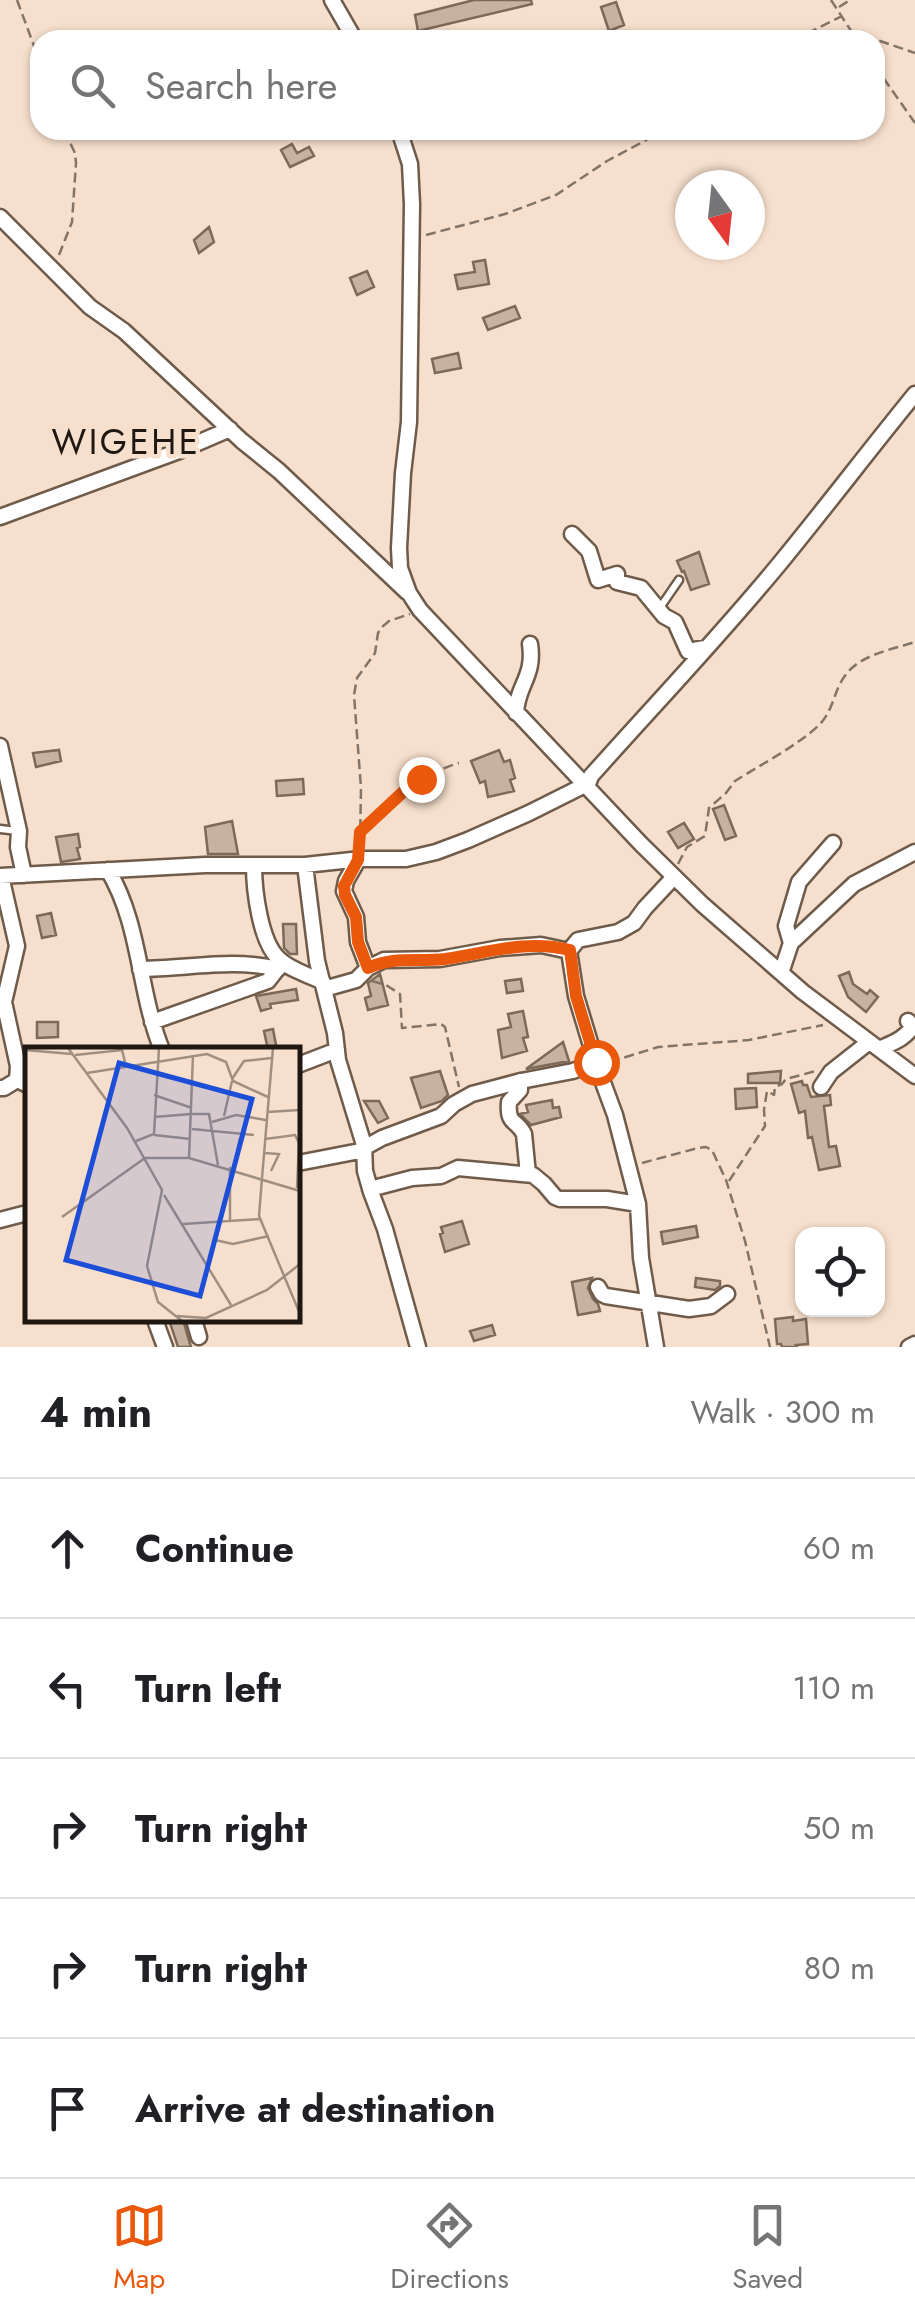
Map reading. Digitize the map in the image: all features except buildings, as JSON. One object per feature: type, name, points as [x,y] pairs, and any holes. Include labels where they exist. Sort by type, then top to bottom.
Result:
[{"type":"street","points":[[332,0],[349,30]]},
{"type":"street","points":[[403,140],[410,164],[412,240],[408,422],[399,548],[400,568],[411,596],[516,713],[674,877],[781,973],[915,1076]]},
{"type":"street","points":[[0,217],[90,308],[124,332],[279,471],[411,596]]},
{"type":"street","points":[[0,1088],[22,1082],[4,1002],[17,946],[0,876],[406,859],[436,852],[586,786],[785,558],[915,394]]},
{"type":"street","points":[[0,517],[230,429]]},
{"type":"street","points":[[572,534],[590,551],[598,580],[617,574],[617,582],[641,588],[664,616],[675,622],[688,652],[706,648]]},
{"type":"street","points":[[516,713],[531,669],[530,644]]},
{"type":"street","points":[[0,746],[6,799],[19,831],[24,875]]},
{"type":"street","points":[[791,943],[786,926],[799,882],[833,843]]},
{"type":"street","points":[[781,973],[791,943],[854,884],[915,852]]},
{"type":"street","points":[[358,860],[344,891],[356,917],[358,942],[368,968]]},
{"type":"street","points":[[254,865],[259,912],[280,966]]},
{"type":"street","points":[[305,865],[317,961],[337,1050],[364,1149],[370,1188],[418,1347]]},
{"type":"street","points":[[108,870],[128,913],[161,1047]]},
{"type":"street","points":[[656,1347],[647,1302],[638,1204],[616,1115],[576,996],[570,950],[578,940],[618,932],[634,923],[674,877]]},
{"type":"street","points":[[140,970],[232,964],[280,966],[323,985],[356,980],[384,960],[440,960],[500,948],[541,946],[570,950]]},
{"type":"street","points":[[152,1022],[268,981],[280,966]]},
{"type":"street","points":[[822,1087],[837,1067],[874,1046],[896,1042],[911,1029]]},
{"type":"street","points":[[300,1064],[337,1050]]},
{"type":"street","points":[[300,1163],[364,1149],[441,1116],[462,1098],[597,1064]]},
{"type":"street","points":[[520,1081],[519,1093],[511,1098],[508,1108],[511,1121],[524,1134],[528,1174]]},
{"type":"street","points":[[370,1188],[441,1176],[458,1168],[533,1175],[555,1198],[638,1204]]},
{"type":"street","points":[[0,1220],[25,1215]]},
{"type":"street","points":[[598,1286],[606,1296],[689,1309],[716,1304],[727,1294]]},
{"type":"street","points":[[156,1322],[166,1347]]},
{"type":"street","points":[[195,1322],[199,1338]]},
{"type":"lane","points":[[658,610],[679,580]]},
{"type":"lane","points":[[0,829],[19,831]]},
{"type":"path","points":[[18,0],[30,34]]},
{"type":"path","points":[[830,0],[850,30]]},
{"type":"path","points":[[836,9],[850,0]]},
{"type":"path","points":[[814,30],[842,16]]},
{"type":"path","points":[[885,43],[915,53]]},
{"type":"path","points":[[885,80],[915,123]]},
{"type":"path","points":[[55,272],[72,222],[76,170],[75,153],[69,140]]},
{"type":"path","points":[[412,240],[556,195],[645,140]]},
{"type":"path","points":[[358,860],[361,788],[354,695],[357,678],[375,653],[382,627],[420,610]]},
{"type":"path","points":[[674,877],[687,847],[705,836],[709,808],[734,781],[812,732],[831,710],[847,672],[861,660],[915,642]]},
{"type":"path","points":[[360,832],[413,784],[460,762]]},
{"type":"path","points":[[356,980],[386,985],[400,994],[402,1028],[442,1024],[462,1098]]},
{"type":"path","points":[[597,1064],[658,1047],[768,1038],[828,1024],[838,1018]]},
{"type":"path","points":[[727,1184],[766,1126],[767,1091],[774,1095],[775,1088],[786,1078],[837,1067]]},
{"type":"path","points":[[629,1168],[669,1154],[706,1147],[712,1150],[744,1241],[770,1347]]},
{"type":"district","name":"WIGEHE","points":[[126,442]]},
{"type":"route","points":[[421,779],[360,832],[358,860],[344,886],[368,968],[384,960],[440,960],[500,948],[541,946],[570,950],[576,996],[596,1062]]}]
